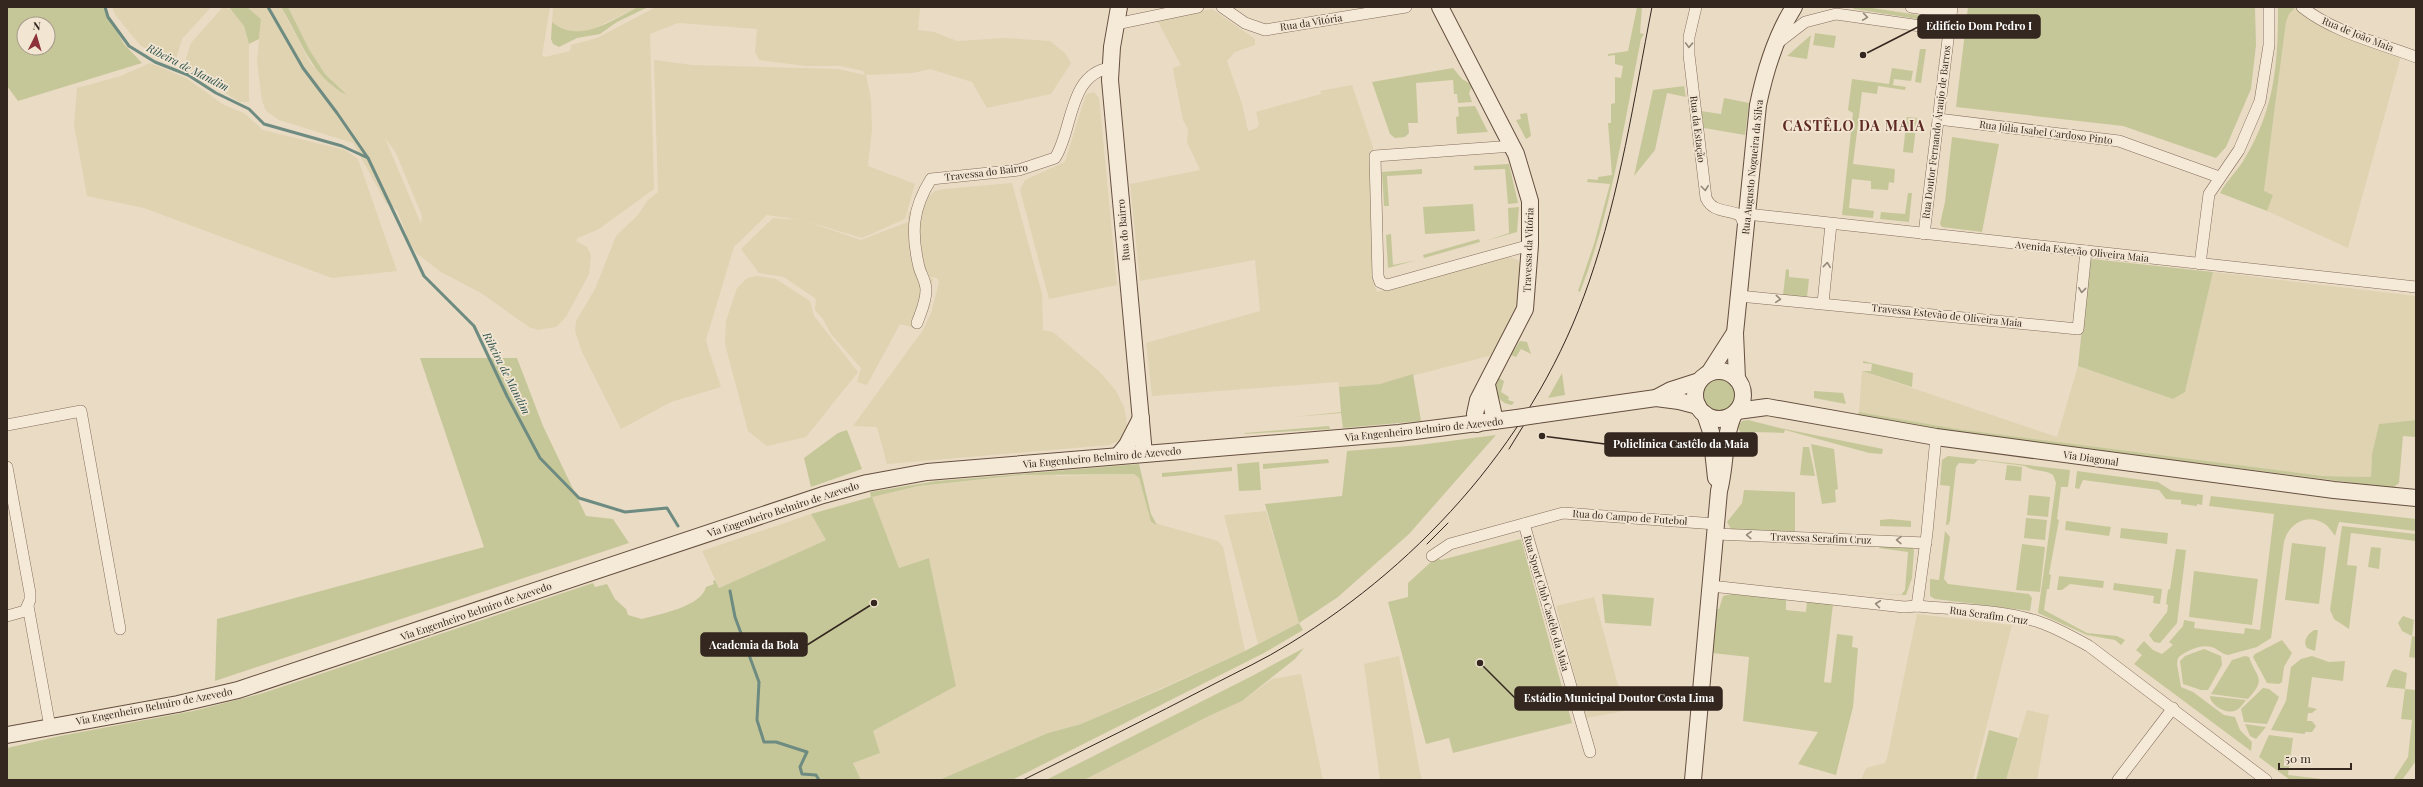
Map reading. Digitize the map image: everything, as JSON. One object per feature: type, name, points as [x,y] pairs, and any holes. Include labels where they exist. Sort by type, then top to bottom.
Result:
[{"type":"main road","name":"Rua do Bairro","points":[[1119,7],[1110,68],[1144,454]]},
{"type":"main road","name":"Travessa da Vitória","points":[[1440,7],[1513,146],[1530,201],[1530,245],[1525,309],[1487,385],[1480,394],[1476,407],[1477,424]]},
{"type":"main road","name":"Rua Augusto Nogueira da Silva","points":[[1739,382],[1735,333],[1758,105],[1764,78],[1775,46],[1794,7]]},
{"type":"main road","name":"Rua Augusto Nogueira da Silva","points":[[1704,377],[1735,333]]},
{"type":"main road","points":[[1693,780],[1719,491],[1723,476],[1728,427],[1743,399],[1739,382],[1722,371],[1704,377],[1695,394],[1711,432],[1719,491]]},
{"type":"main road","name":"Via Engenheiro Belmiro de Azevedo","points":[[1656,398],[1671,390],[1704,377]]},
{"type":"main road","name":"Via Diagonal","points":[[1739,382],[1767,407]]},
{"type":"main road","points":[[1487,385],[1495,421]]},
{"type":"main road","name":"Via Engenheiro Belmiro de Azevedo","points":[[7,735],[192,701],[250,686],[817,497],[867,483],[927,472],[1384,434],[1477,424],[1656,398],[1679,400],[1702,410]]},
{"type":"main road","name":"Via Diagonal","points":[[1735,412],[1767,407],[1936,437],[2334,490],[2416,498]]},
{"type":"main road","points":[[1702,410],[1720,419],[1735,412]]},
{"type":"main road","points":[[1118,456],[1127,445],[1141,418]]},
{"type":"street","points":[[1116,24],[1198,7]]},
{"type":"street","name":"Rua da Vitória","points":[[1222,7],[1245,23],[1265,30],[1406,7]]},
{"type":"street","name":"Rua da Estação","points":[[1696,7],[1689,37],[1689,55],[1706,198],[1711,205],[1718,210],[1740,216],[1746,222]]},
{"type":"street","points":[[1911,7],[1951,10]]},
{"type":"street","points":[[2200,264],[2208,198],[2211,189],[2239,150],[2260,101],[2269,45],[2269,7]]},
{"type":"street","name":"Rua de João Maia","points":[[2302,7],[2312,16],[2416,57]]},
{"type":"street","name":"Rua Doutor Fernando Áraujo de Barros","points":[[1924,234],[1951,10]]},
{"type":"street","points":[[1775,46],[1805,22],[1820,16],[1846,11],[1949,30]]},
{"type":"street","name":"Travessa do Bairro","points":[[917,323],[925,303],[926,290],[919,268],[912,228],[922,194],[931,179],[1019,170],[1055,158],[1064,139],[1078,93],[1087,81],[1103,69],[1110,68]]},
{"type":"street","name":"Rua Júlia Isabel Cardoso Pinto","points":[[1938,119],[2119,140],[2220,178]]},
{"type":"street","points":[[1513,146],[1375,156],[1379,280],[1386,285],[1530,245]]},
{"type":"street","name":"Avenida Estevão Oliveira Maia","points":[[1746,222],[1831,224],[2416,287]]},
{"type":"street","points":[[1823,303],[1831,224]]},
{"type":"street","name":"Travessa Estevão de Oliveira Maia","points":[[1739,296],[2078,329],[2086,251]]},
{"type":"street","points":[[7,425],[81,411],[120,629]]},
{"type":"street","points":[[1917,606],[1926,543],[1936,437]]},
{"type":"street","points":[[7,467],[30,593],[28,606],[50,727]]},
{"type":"street","name":"Rua do Campo de Futebol","points":[[1432,556],[1450,544],[1563,513],[1716,529]]},
{"type":"street","name":"Rua Sport Club Castêlo da Maia","points":[[1524,524],[1590,752]]},
{"type":"street","name":"Travessa Serafim Cruz","points":[[1716,529],[1926,543]]},
{"type":"street","name":"Rua Serafim Cruz","points":[[1711,586],[1904,607],[1917,606],[2018,617],[2060,630],[2089,646],[2173,708],[2266,780]]},
{"type":"street","points":[[7,616],[25,611],[28,606]]},
{"type":"street","points":[[2118,780],[2173,708]]},
{"type":"shaded area","points":[[112,7],[211,7],[182,39],[175,63],[141,46],[116,16]]},
{"type":"shaded area","points":[[223,7],[233,10],[244,26],[249,44],[249,102],[240,102],[183,68],[191,43]]},
{"type":"shaded area","points":[[247,7],[281,7],[311,64],[345,94],[325,74],[309,49],[288,7],[550,7],[542,56],[545,57],[570,51],[571,45],[597,38],[656,7],[922,7],[920,9],[918,30],[934,32],[957,41],[1006,38],[1050,41],[1065,53],[1071,63],[1051,94],[987,108],[972,82],[930,69],[913,73],[866,75],[871,99],[872,129],[868,166],[915,184],[905,219],[862,238],[802,220],[861,240],[908,222],[908,212],[913,213],[914,226],[927,278],[933,279],[926,312],[918,329],[900,324],[867,385],[857,382],[861,368],[831,334],[823,319],[815,310],[816,299],[784,277],[759,273],[741,249],[773,218],[801,220],[767,215],[734,247],[706,339],[721,387],[671,402],[621,429],[582,352],[575,331],[576,321],[595,289],[616,236],[638,215],[648,200],[658,192],[654,60],[692,65],[838,69],[865,75],[863,71],[840,66],[806,66],[759,60],[755,52],[757,29],[678,23],[650,34],[654,189],[599,229],[578,238],[576,241],[587,247],[591,256],[589,274],[566,317],[556,327],[538,330],[529,327],[481,293],[441,272],[416,253],[408,239],[397,210],[386,203],[353,143],[279,120],[266,111],[262,101],[257,62],[261,19]],"holes":[[[385,138],[396,153],[422,216],[421,224]]]},
{"type":"shaded area","points":[[553,7],[638,7],[591,30],[576,33],[564,31],[552,22]]},
{"type":"shaded area","points":[[2295,8],[2303,14],[2401,56],[2348,248],[2267,211],[2273,195],[2264,192],[2286,22],[2289,14]]},
{"type":"shaded area","points":[[1212,9],[1255,39],[1255,45],[1235,52],[1227,61],[1242,104],[1248,131],[1257,128],[1259,124],[1256,112],[1321,94],[1320,91],[1352,85],[1373,147],[1373,281],[1377,292],[1508,257],[1518,260],[1521,266],[1516,309],[1493,355],[1380,384],[1339,387],[1338,382],[1152,396],[1146,343],[1260,311],[1255,260],[1140,281],[1130,184],[1200,170],[1187,142],[1188,129],[1183,120],[1174,75],[1173,68],[1181,65],[1157,20]]},
{"type":"shaded area","points":[[150,63],[186,78],[224,105],[244,113],[263,130],[345,150],[358,159],[397,271],[332,278],[144,208],[87,196],[74,125],[77,88],[121,76]]},
{"type":"shaded area","points":[[1094,92],[1099,98],[1117,285],[1049,299],[1020,190],[1025,180],[1065,162],[1085,97],[1087,94]]},
{"type":"shaded area","points":[[1012,183],[1042,294],[1043,330],[1053,332],[1101,373],[1116,391],[1124,407],[1127,426],[1120,440],[1109,445],[887,464],[877,427],[853,426],[923,330],[931,313],[939,282],[937,278],[929,277],[926,271],[919,239],[919,223],[926,199],[935,191],[944,189]]},
{"type":"shaded area","points":[[2213,272],[2416,296],[2416,420],[2379,424],[2372,454],[2371,477],[2322,476],[2215,463],[1957,429],[1859,412],[1862,371],[2057,437],[2078,366],[2173,399],[2185,392]]},
{"type":"shaded area","points":[[757,276],[776,279],[810,301],[814,316],[858,372],[806,437],[767,446],[748,431],[725,344],[726,321],[737,288],[747,278]]},
{"type":"shaded area","points":[[1049,473],[1057,476],[1134,474],[1139,478],[1151,522],[1218,541],[1223,547],[1245,651],[1081,724],[1048,733],[939,780],[861,780],[853,762],[879,753],[873,731],[956,686],[929,558],[899,568],[871,497],[918,486]]},
{"type":"shaded area","points":[[1266,511],[1299,623],[1258,644],[1224,515]]},
{"type":"shaded area","points":[[811,514],[826,540],[719,588],[702,551]]},
{"type":"shaded area","points":[[1594,597],[1625,711],[1586,718],[1556,606]]},
{"type":"shaded area","points":[[1917,614],[2012,625],[1973,780],[1861,780],[1866,768],[1885,763],[1887,758]]},
{"type":"shaded area","points":[[1399,656],[1422,780],[1380,780],[1364,664]]},
{"type":"shaded area","points":[[1301,674],[1323,780],[1084,780],[1209,716],[1242,701],[1272,679]]},
{"type":"shaded area","points":[[2027,710],[2049,715],[2037,780],[2006,780]]},
{"type":"green space","points":[[7,7],[103,7],[124,44],[142,63],[18,101],[7,86]]},
{"type":"green space","points":[[229,7],[247,7],[261,19],[259,39],[249,44],[244,26]]},
{"type":"green space","points":[[281,7],[288,7],[309,49],[325,74],[347,95],[324,78],[316,68]]},
{"type":"green space","points":[[638,7],[648,7],[617,22],[600,34],[577,38],[559,47],[553,44],[551,39],[552,22],[562,28],[573,31],[584,31],[606,24]]},
{"type":"green space","points":[[1637,7],[1642,7],[1640,33],[1644,34],[1641,39],[1609,199],[1601,230],[1580,292],[1578,291],[1594,244],[1610,184],[1587,182],[1588,179],[1598,180],[1598,177],[1612,175],[1608,123],[1611,123],[1611,104],[1615,103],[1615,77],[1621,78],[1623,66],[1615,64],[1615,55],[1608,56],[1608,54],[1628,51]]},
{"type":"green space","points":[[1852,7],[1866,7],[1931,17],[1930,21],[1854,9]]},
{"type":"green space","points":[[1968,7],[2255,7],[2256,45],[2251,89],[2226,147],[2216,158],[2123,126],[1956,107]]},
{"type":"green space","points":[[2278,7],[2295,8],[2289,14],[2286,22],[2264,191],[2273,195],[2267,211],[2220,193],[2242,162],[2255,139],[2269,103],[2273,85],[2277,47]]},
{"type":"green space","points":[[1815,33],[1836,36],[1834,48],[1813,45]]},
{"type":"green space","points":[[1811,35],[1807,59],[1787,56]]},
{"type":"green space","points":[[1920,49],[1926,49],[1921,83],[1915,82]]},
{"type":"green space","points":[[1453,68],[1462,79],[1473,85],[1469,93],[1472,102],[1458,103],[1457,94],[1454,94],[1453,80],[1416,83],[1418,123],[1408,123],[1409,133],[1405,137],[1395,138],[1390,134],[1372,82]]},
{"type":"green space","points":[[1892,68],[1913,71],[1911,81],[1894,79],[1893,85],[1906,87],[1905,90],[1878,86],[1877,94],[1862,92],[1853,164],[1895,169],[1894,183],[1889,182],[1888,190],[1871,189],[1871,181],[1852,179],[1849,208],[1874,211],[1873,218],[1842,215],[1853,113],[1848,110],[1852,79],[1889,84]]},
{"type":"green space","points":[[1684,86],[1686,97],[1667,93],[1655,150],[1634,176],[1653,90]]},
{"type":"green space","points":[[1724,98],[1749,103],[1745,135],[1704,128],[1701,111],[1721,114]]},
{"type":"green space","points":[[1475,106],[1488,132],[1457,134],[1456,117],[1459,116],[1458,107]]},
{"type":"green space","points":[[1527,113],[1531,136],[1526,139],[1516,120],[1521,119],[1520,114]]},
{"type":"green space","points":[[1907,117],[1917,118],[1913,153],[1903,152]]},
{"type":"green space","points":[[1952,137],[1999,144],[1982,232],[1942,227],[1940,224],[1945,202]]},
{"type":"green space","points":[[1509,164],[1518,203],[1508,204],[1505,169],[1474,170],[1474,166]]},
{"type":"green space","points":[[1422,169],[1422,174],[1387,176],[1389,206],[1384,206],[1382,172]]},
{"type":"green space","points":[[1908,193],[1912,193],[1909,222],[1880,219],[1881,212],[1905,214]]},
{"type":"green space","points":[[1473,204],[1475,231],[1425,234],[1423,207]]},
{"type":"green space","points":[[1519,207],[1517,232],[1485,241],[1509,233],[1508,208]]},
{"type":"green space","points":[[1391,234],[1393,265],[1417,260],[1388,268],[1386,235]]},
{"type":"green space","points":[[1479,239],[1480,242],[1424,258],[1423,255]]},
{"type":"green space","points":[[2092,259],[2213,272],[2185,392],[2173,399],[2078,366],[2089,262]]},
{"type":"green space","points":[[1786,269],[1789,270],[1789,277],[1809,279],[1807,297],[1783,295]]},
{"type":"green space","points":[[1520,341],[1527,342],[1531,354],[1521,349],[1516,357],[1511,355]]},
{"type":"green space","points":[[420,358],[517,358],[543,426],[586,516],[613,519],[629,543],[215,681],[217,619],[484,547]]},
{"type":"green space","points":[[1863,361],[1913,373],[1912,387],[1862,371],[1871,371],[1872,364],[1863,363]]},
{"type":"green space","points":[[1562,373],[1565,395],[1548,398]]},
{"type":"green space","points":[[1413,374],[1421,421],[1343,428],[1341,413],[1294,417],[1341,412],[1339,387],[1380,384]]},
{"type":"green space","points":[[1719,376],[1732,381],[1737,394],[1732,407],[1719,412],[1706,407],[1701,394],[1706,381]]},
{"type":"green space","points":[[1499,378],[1504,381],[1501,392],[1509,397],[1508,400],[1514,402],[1512,405],[1503,402],[1496,392]]},
{"type":"green space","points":[[1814,391],[1843,393],[1846,404],[1814,398]]},
{"type":"green space","points":[[1859,412],[1957,429],[2322,476],[2371,477],[2372,454],[2379,424],[2416,420],[2416,437],[2403,436],[2399,483],[2393,488],[1930,429],[1858,415]]},
{"type":"green space","points":[[1748,420],[1883,449],[1882,454],[1869,453],[1785,430],[1784,433],[1753,432],[1753,450],[1748,449],[1745,439],[1737,427],[1742,421]]},
{"type":"green space","points":[[1329,426],[1330,429],[1244,434],[1245,433]]},
{"type":"green space","points":[[847,430],[862,469],[811,487],[804,458],[838,433]]},
{"type":"green space","points":[[1496,435],[1409,534],[1338,597],[1299,623],[1265,504],[1342,496],[1347,451],[1419,445]]},
{"type":"green space","points":[[1811,444],[1834,449],[1838,489],[1835,490],[1836,502],[1822,504]]},
{"type":"green space","points":[[1803,447],[1809,447],[1815,476],[1800,475]]},
{"type":"green space","points":[[1948,456],[2070,470],[2068,487],[2061,487],[2057,519],[2059,520],[2049,574],[2051,575],[2049,589],[2047,589],[2044,610],[2087,633],[2117,636],[2125,640],[2121,645],[2115,640],[2087,635],[2038,613],[2056,483],[2053,475],[2025,466],[1978,460],[1974,464],[1959,463],[1956,467],[1950,521],[1948,525],[1946,525],[1950,486],[1940,485],[1942,460]]},
{"type":"green space","points":[[1328,459],[1329,463],[1263,469],[1263,464]]},
{"type":"green space","points":[[1259,462],[1261,490],[1239,491],[1237,464]]},
{"type":"green space","points":[[1139,464],[1151,514],[1157,525],[1151,522],[1139,478],[1134,474],[1023,475],[918,486],[872,497],[899,568],[929,558],[956,686],[873,731],[880,753],[853,763],[861,780],[7,780],[7,748],[60,736],[193,711],[260,694],[593,583],[595,587],[607,584],[615,599],[626,609],[628,615],[642,619],[678,609],[696,600],[703,594],[706,587],[714,584],[713,581],[715,580],[719,588],[826,540],[811,514],[871,497],[870,492],[937,481]]},
{"type":"green space","points":[[2007,465],[2022,467],[2021,481],[2005,480]]},
{"type":"green space","points":[[1232,467],[1232,471],[1162,477],[1162,473]]},
{"type":"green space","points":[[2077,471],[2158,482],[2172,491],[2203,495],[2202,505],[2197,504],[2197,506],[2181,504],[2181,500],[2166,499],[2159,490],[2083,480],[2079,489],[2075,488]]},
{"type":"green space","points":[[1744,490],[1795,492],[1795,532],[1731,529],[1727,522],[1742,503]]},
{"type":"green space","points":[[2029,495],[2050,497],[2048,517],[2027,515]]},
{"type":"green space","points":[[2211,496],[2416,519],[2416,531],[2339,522],[2335,536],[2325,524],[2318,521],[2312,519],[2299,522],[2290,530],[2284,542],[2271,638],[2257,647],[2228,655],[2213,648],[2203,646],[2189,651],[2178,658],[2177,664],[2181,687],[2193,692],[2224,715],[2235,717],[2240,730],[2252,742],[2251,751],[2134,664],[2142,655],[2136,650],[2144,641],[2153,650],[2162,654],[2173,645],[2169,642],[2183,626],[2184,620],[2195,622],[2194,628],[2244,634],[2245,628],[2260,630],[2274,514],[2209,506]]},
{"type":"green space","points":[[2026,518],[2047,520],[2045,540],[2024,538]]},
{"type":"green space","points":[[1890,519],[1911,521],[1911,527],[1880,526],[1880,520]]},
{"type":"green space","points":[[2066,521],[2111,527],[2109,536],[2065,530]]},
{"type":"green space","points":[[2342,526],[2416,534],[2416,541],[2351,533],[2347,565],[2357,566],[2349,629],[2334,619],[2330,610]]},
{"type":"green space","points":[[2121,528],[2168,533],[2167,544],[2120,538]]},
{"type":"green space","points":[[1945,531],[1950,537],[1944,579],[1948,584],[2029,594],[2032,598],[2030,611],[1935,599],[1930,596],[1930,579],[1939,580]]},
{"type":"green space","points":[[1521,539],[1572,723],[1453,753],[1449,738],[1426,744],[1388,602],[1408,597],[1408,583],[1431,562],[1432,556],[1441,560]]},
{"type":"green space","points":[[2292,543],[2326,547],[2319,604],[2285,600]]},
{"type":"green space","points":[[1879,544],[1910,546],[1914,550],[1912,578],[1906,595],[1901,595],[1905,590],[1908,552],[1879,548]]},
{"type":"green space","points":[[2022,544],[2045,547],[2040,592],[2016,590]]},
{"type":"green space","points":[[2371,547],[2381,548],[2379,569],[2368,567]]},
{"type":"green space","points":[[2176,549],[2186,550],[2177,623],[2160,643],[2154,642],[2149,635],[2167,612],[2168,605],[2166,604],[2168,590],[2170,589]]},
{"type":"green space","points":[[2194,571],[2258,579],[2252,625],[2189,617]]},
{"type":"green space","points":[[2059,576],[2104,581],[2103,588],[2070,584],[2062,590],[2057,590]]},
{"type":"green space","points":[[2114,583],[2162,589],[2160,604],[2153,603],[2154,596],[2113,590]]},
{"type":"green space","points":[[1602,594],[1654,598],[1651,626],[1605,623]]},
{"type":"green space","points":[[1731,594],[1786,599],[1786,610],[1806,612],[1807,601],[1833,604],[1824,682],[1831,683],[1837,634],[1853,636],[1852,647],[1858,648],[1853,707],[1836,775],[1798,764],[1818,732],[1743,721],[1749,657],[1712,653],[1716,609],[1719,609],[1723,596]]},
{"type":"green space","points":[[2403,616],[2414,620],[2412,636],[2402,631],[2398,623]]},
{"type":"green space","points":[[1299,623],[1303,630],[1264,653],[1012,780],[939,780],[1048,733],[1081,724],[1162,689],[1245,651]]},
{"type":"green space","points":[[2314,630],[2318,630],[2315,651],[2307,648],[2305,643],[2305,640]]},
{"type":"green space","points":[[2412,636],[2416,637],[2416,658],[2409,657]]},
{"type":"green space","points":[[2282,640],[2292,653],[2284,667],[2282,682],[2279,684],[2267,683],[2253,657],[2255,654]]},
{"type":"green space","points":[[1304,648],[1295,659],[1242,701],[1209,716],[1084,780],[1046,780],[1252,676]]},
{"type":"green space","points":[[2204,649],[2221,656],[2222,665],[2208,690],[2201,690],[2183,684],[2180,661],[2185,656]]},
{"type":"green space","points":[[2245,656],[2249,657],[2259,678],[2257,687],[2248,699],[2211,694],[2232,660]]},
{"type":"green space","points":[[2312,656],[2329,662],[2345,661],[2343,681],[2312,677],[2308,707],[2317,709],[2312,713],[2308,713],[2307,721],[2312,721],[2316,726],[2312,732],[2305,732],[2305,734],[2271,730],[2286,701],[2291,667],[2301,659]]},
{"type":"green space","points":[[2395,669],[2407,673],[2405,689],[2386,687],[2392,671]]},
{"type":"green space","points":[[2263,688],[2269,689],[2279,697],[2267,724],[2244,722],[2241,709]]},
{"type":"green space","points":[[2405,689],[2416,690],[2416,761],[2402,780],[2393,780],[2408,757],[2412,720],[2401,719]]},
{"type":"green space","points":[[2210,696],[2246,700],[2241,707],[2231,712],[2223,710],[2215,705]]},
{"type":"green space","points":[[2245,724],[2266,727],[2256,739],[2250,736]]},
{"type":"green space","points":[[1989,730],[2018,738],[2006,780],[1976,780]]},
{"type":"green space","points":[[2269,735],[2293,738],[2288,775],[2331,780],[2290,780],[2259,757]]},
{"type":"waterway","name":"Ribeira de Mandim","points":[[105,7],[108,17],[129,46],[155,62],[188,75],[216,93],[249,109],[264,124],[342,146],[368,158]]},
{"type":"waterway","name":"Ribeira de Mandim","points":[[268,7],[303,68],[337,113],[368,158],[424,276],[474,326],[507,396],[540,458],[579,498],[625,512],[667,508],[678,526]]},
{"type":"waterway","name":"Ribeira de Mandim","points":[[730,591],[735,617],[759,682],[757,720],[764,742],[776,742],[807,752],[800,767],[802,774],[816,775],[819,780]]},
{"type":"tram line","points":[[1023,780],[1261,660],[1289,644],[1339,611],[1386,574],[1430,533],[1470,489],[1507,441],[1539,391],[1567,338],[1589,282],[1600,248],[1618,180],[1652,7]]},
{"type":"tram line","points":[[1509,449],[1530,415]]},
{"type":"tram line","points":[[1427,544],[1448,523]]},
{"type":"place","name":"Edifício Dom Pedro I","points":[[1863,55]]},
{"type":"place","name":"Policlínica Castêlo da Maia","points":[[1542,436]]},
{"type":"place","name":"Academia da Bola","points":[[874,603]]},
{"type":"place","name":"Estádio Municipal Doutor Costa Lima","points":[[1480,663]]},
{"type":"district","name":"CASTÊLO DA MAIA","points":[[1854,125]]}]
